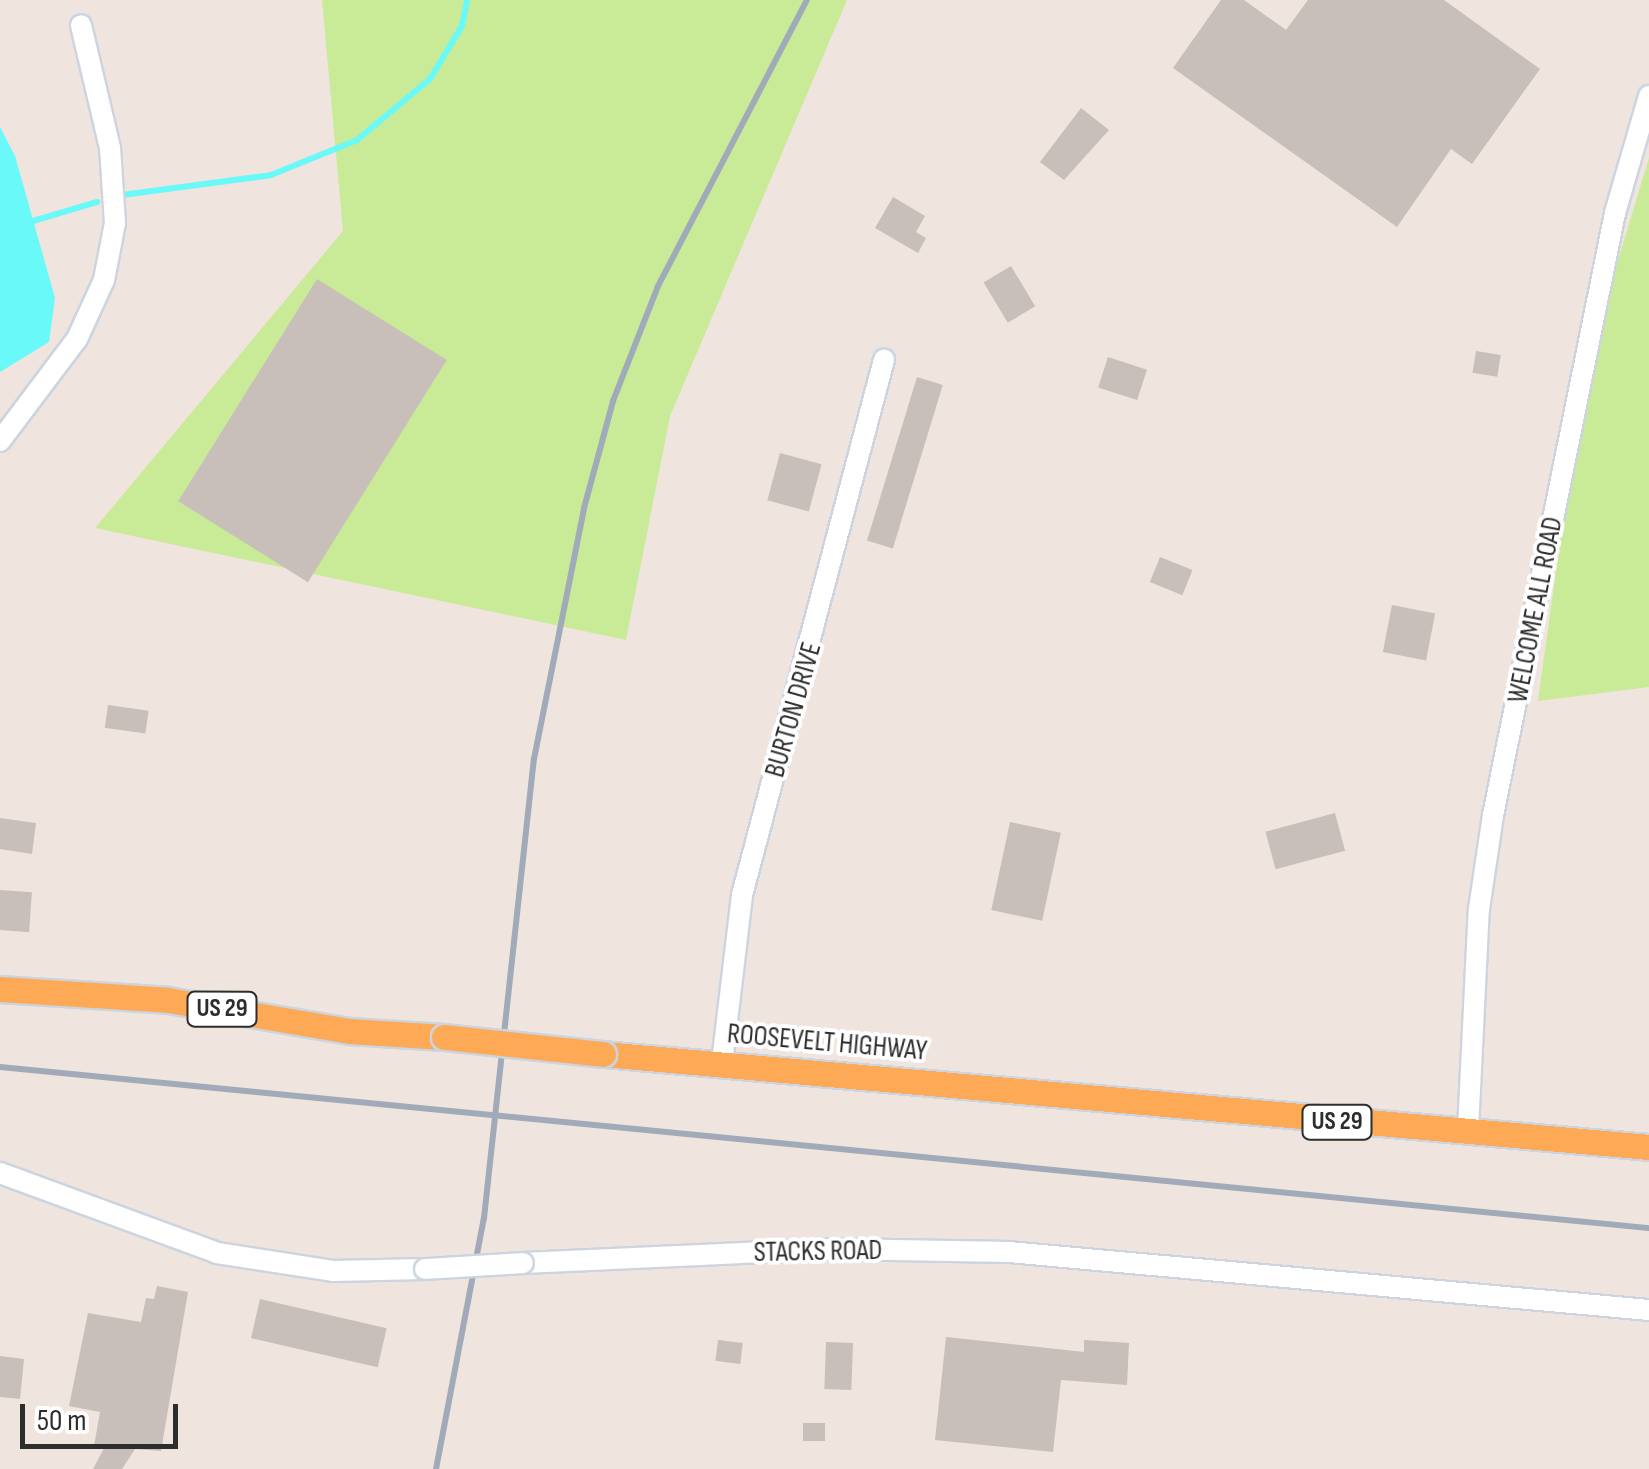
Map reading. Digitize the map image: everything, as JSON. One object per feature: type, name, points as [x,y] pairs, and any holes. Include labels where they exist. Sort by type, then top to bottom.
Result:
[{"type":"main road","name":"ROOSEVELT HIGHWAY","points":[[0,990],[168,1000],[349,1031],[1649,1147]]},
{"type":"street","points":[[0,441],[77,339],[104,280],[116,223],[110,148],[81,25]]},
{"type":"street","name":"WELCOME ALL ROAD","points":[[1468,1130],[1479,909],[1493,815],[1616,214],[1649,96]]},
{"type":"street","name":"BURTON DRIVE","points":[[722,1064],[742,895],[884,360]]},
{"type":"street","name":"STACKS ROAD","points":[[0,1173],[217,1254],[333,1271],[836,1249],[1009,1252],[1649,1310]]},
{"type":"green space","points":[[322,0],[847,0],[670,416],[626,640],[95,528],[343,231]]},
{"type":"green space","points":[[1649,158],[1649,687],[1538,701],[1583,376]]},
{"type":"water","points":[[0,127],[15,156],[55,298],[49,342],[0,372]]},
{"type":"building","points":[[1221,0],[1244,0],[1286,30],[1308,0],[1444,0],[1540,69],[1472,164],[1451,149],[1397,227],[1173,68]]},
{"type":"building","points":[[1081,108],[1109,130],[1064,180],[1040,162]]},
{"type":"building","points":[[893,197],[925,216],[916,232],[926,238],[918,253],[875,228]]},
{"type":"building","points":[[1011,266],[1035,306],[1008,323],[984,282]]},
{"type":"building","points":[[317,279],[447,360],[308,582],[178,501]]},
{"type":"building","points":[[1476,351],[1501,355],[1497,377],[1473,373]]},
{"type":"building","points":[[1108,357],[1147,370],[1137,400],[1098,387]]},
{"type":"building","points":[[917,377],[943,385],[893,548],[867,541]]},
{"type":"building","points":[[780,453],[822,464],[809,511],[767,500]]},
{"type":"building","points":[[1160,557],[1192,570],[1182,595],[1150,582]]},
{"type":"building","points":[[1392,605],[1435,613],[1426,661],[1383,652]]},
{"type":"building","points":[[108,705],[149,711],[145,733],[105,728]]},
{"type":"building","points":[[1335,813],[1345,851],[1276,869],[1265,832]]},
{"type":"building","points":[[0,818],[36,823],[32,854],[0,849]]},
{"type":"building","points":[[1010,822],[1061,833],[1042,921],[991,910]]},
{"type":"building","points":[[0,890],[32,892],[29,932],[0,930]]},
{"type":"building","points":[[157,1286],[188,1292],[161,1451],[135,1449],[122,1469],[93,1469],[104,1448],[94,1446],[100,1412],[69,1406],[88,1313],[141,1322],[146,1298],[154,1299]]},
{"type":"building","points":[[260,1299],[387,1328],[378,1367],[251,1338]]},
{"type":"building","points":[[946,1337],[1084,1352],[1084,1340],[1129,1343],[1127,1385],[1061,1380],[1053,1452],[935,1440]]},
{"type":"building","points":[[718,1340],[743,1343],[740,1364],[715,1361]]},
{"type":"building","points":[[826,1342],[853,1343],[851,1390],[824,1389]]},
{"type":"building","points":[[0,1356],[24,1359],[20,1399],[0,1397]]},
{"type":"building","points":[[803,1423],[825,1423],[825,1441],[803,1441]]},
{"type":"waterway","points":[[122,195],[271,175],[357,140],[430,79],[462,26],[467,0]]},
{"type":"waterway","points":[[33,221],[97,202]]},
{"type":"railway","points":[[436,1469],[484,1218],[534,759],[584,508],[613,401],[658,286],[807,0]]},
{"type":"railway","points":[[0,1067],[1649,1228]]}]
